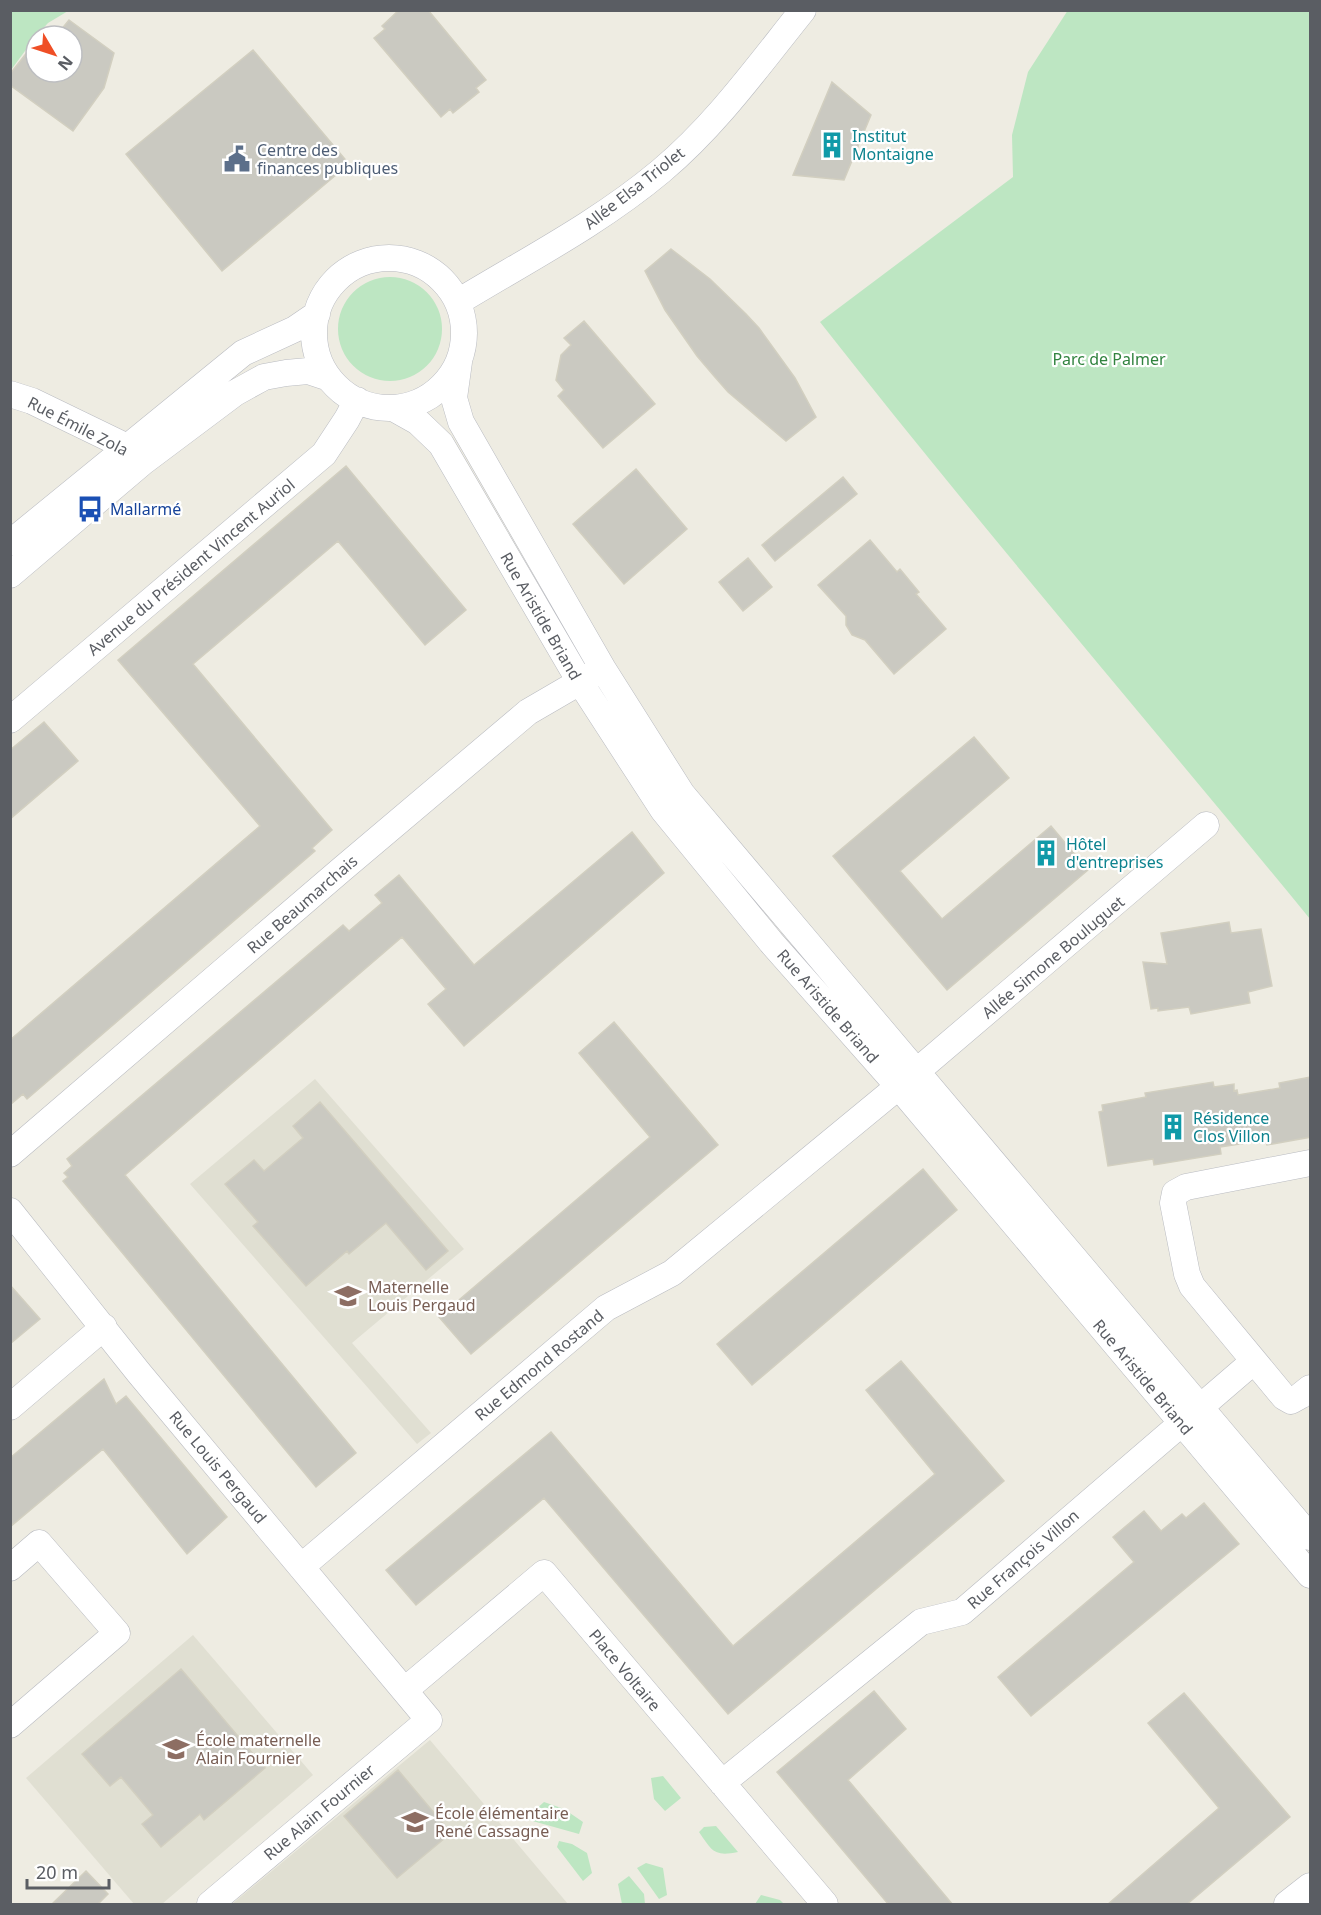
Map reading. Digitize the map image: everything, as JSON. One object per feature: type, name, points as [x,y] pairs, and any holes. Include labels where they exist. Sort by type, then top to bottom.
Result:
[{"type":"street","name":"Allée Elsa Triolet","points":[[458,302],[595,221],[661,171],[717,116],[803,10]]},
{"type":"street","points":[[383,258],[406,259],[427,267],[445,282],[458,302],[464,322],[464,342],[459,362],[448,380],[432,394],[414,404],[393,408],[369,405],[357,400],[347,395],[329,378],[318,358],[314,336],[317,314],[326,293],[341,276],[360,263],[383,258]]},
{"type":"street","points":[[10,575],[243,353],[295,329],[317,314]]},
{"type":"street","name":"Rue Aristide Briand","points":[[459,362],[454,398],[461,422],[603,669],[682,794],[907,1079],[1191,1414],[1311,1575]]},
{"type":"street","points":[[10,543],[135,454],[264,377],[308,371],[329,378]]},
{"type":"street","name":"Rue Émile Zola","points":[[10,394],[32,401],[135,454]]},
{"type":"street","name":"Avenue du Président Vincent Auriol","points":[[10,720],[324,454],[357,400]]},
{"type":"street","name":"Rue Aristide Briand","points":[[393,408],[418,422],[441,444],[580,682],[663,810],[771,942],[907,1079]]},
{"type":"street","name":"Rue Beaumarchais","points":[[10,1154],[528,712],[603,669]]},
{"type":"street","name":"Allée Simone Bouluguet","points":[[907,1079],[1206,825]]},
{"type":"street","name":"Rue Edmond Rostand","points":[[301,1567],[606,1308],[672,1273],[907,1079]]},
{"type":"street","points":[[1311,1163],[1186,1187],[1175,1193],[1173,1203],[1187,1274],[1192,1286],[1284,1397],[1291,1401],[1311,1388]]},
{"type":"street","name":"Rue Louis Pergaud","points":[[10,1211],[139,1373],[429,1720]]},
{"type":"street","points":[[10,1407],[104,1327]]},
{"type":"street","name":"Rue François Villon","points":[[722,1784],[921,1622],[962,1612],[1254,1361]]},
{"type":"street","name":"Rue Aristide Briand","points":[[1191,1414],[1311,1537]]},
{"type":"street","points":[[10,1568],[39,1543],[117,1633],[10,1725]]},
{"type":"street","name":"Place Voltaire","points":[[405,1690],[543,1573],[825,1905]]},
{"type":"street","name":"Rue Alain Fournier","points":[[210,1905],[429,1720]]},
{"type":"street","points":[[1287,1905],[1311,1886]]},
{"type":"shaded area","name":"Maternelle Louis Pergaud","points":[[315,1079],[464,1249],[352,1343],[431,1433],[417,1444],[190,1184]]},
{"type":"shaded area","name":"École maternelle Alain Fournier","points":[[193,1635],[313,1775],[162,1904],[134,1904],[26,1778]]},
{"type":"shaded area","name":"École élémentaire René Cassagne","points":[[430,1740],[568,1904],[232,1904]]},
{"type":"green space","points":[[11,10],[68,11],[47,24],[24,24],[24,52],[11,70]]},
{"type":"green space","name":"Parc de Palmer","points":[[1068,10],[1310,11],[1310,919],[1002,548],[820,322],[1013,177],[1012,135],[1028,72]]},
{"type":"green space","points":[[390,277],[410,281],[427,292],[438,309],[442,329],[438,349],[427,366],[410,377],[390,381],[370,377],[353,366],[342,349],[338,329],[342,309],[353,292],[370,281]]},
{"type":"green space","points":[[663,1776],[681,1798],[665,1811],[654,1799],[651,1778]]},
{"type":"green space","points":[[544,1802],[564,1809],[583,1822],[579,1834],[529,1820]]},
{"type":"green space","points":[[716,1826],[738,1852],[719,1853],[707,1844],[699,1832],[704,1827]]},
{"type":"green space","points":[[559,1841],[572,1844],[587,1853],[592,1873],[583,1881],[557,1847]]},
{"type":"green space","points":[[646,1863],[663,1868],[667,1895],[659,1899],[637,1868]]},
{"type":"green space","points":[[629,1876],[644,1894],[645,1904],[622,1904],[618,1884]]},
{"type":"green space","points":[[761,1895],[780,1900],[784,1904],[755,1904]]},
{"type":"building","points":[[399,10],[428,10],[486,80],[476,88],[479,92],[453,113],[450,109],[441,117],[374,38],[385,29],[382,26]]},
{"type":"building","points":[[84,31],[114,53],[104,88],[73,131],[10,85],[10,74],[24,56],[24,84],[84,84]]},
{"type":"building","name":"Centre des finances publiques","points":[[253,50],[349,164],[222,271],[126,154]]},
{"type":"building","name":"Institut Montaigne","points":[[832,82],[871,115],[844,180],[793,175]]},
{"type":"building","points":[[671,249],[710,279],[746,314],[759,328],[795,378],[816,417],[786,441],[728,392],[697,356],[665,310],[645,271]]},
{"type":"building","points":[[584,321],[655,404],[603,448],[558,396],[564,390],[556,380],[561,355],[571,345],[564,338]]},
{"type":"building","points":[[346,466],[466,610],[425,645],[338,541],[193,664],[332,830],[312,848],[315,851],[27,1099],[23,1094],[10,1105],[10,1040],[260,826],[118,660]]},
{"type":"building","points":[[636,469],[687,529],[624,584],[573,524]]},
{"type":"building","points":[[843,477],[857,494],[775,561],[762,545]]},
{"type":"building","points":[[870,540],[897,572],[900,569],[919,592],[916,594],[946,629],[894,674],[865,640],[852,635],[846,625],[846,616],[818,585]]},
{"type":"building","points":[[748,558],[772,587],[743,611],[719,582]]},
{"type":"building","points":[[44,722],[78,761],[10,819],[10,750]]},
{"type":"building","name":"Hôtel d'entreprises","points":[[974,737],[1009,778],[900,871],[942,919],[1051,826],[1088,870],[947,990],[833,856]]},
{"type":"building","points":[[632,832],[664,873],[464,1046],[428,1004],[446,989],[402,937],[125,1175],[356,1453],[316,1487],[63,1181],[68,1177],[64,1173],[72,1166],[67,1159],[343,925],[349,931],[382,903],[375,895],[399,875],[474,965]]},
{"type":"building","points":[[1229,922],[1231,933],[1261,929],[1272,986],[1248,992],[1250,1003],[1191,1014],[1189,1007],[1158,1011],[1158,1008],[1151,1009],[1143,962],[1167,964],[1161,933]]},
{"type":"building","points":[[614,1022],[718,1145],[471,1354],[439,1317],[650,1137],[579,1053]]},
{"type":"building","name":"Résidence Clos Villon","points":[[1311,1077],[1311,1137],[1267,1145],[1266,1140],[1220,1147],[1221,1154],[1154,1165],[1153,1159],[1108,1166],[1099,1112],[1103,1111],[1102,1105],[1146,1097],[1145,1093],[1213,1082],[1214,1087],[1234,1084],[1234,1091],[1237,1090],[1238,1095],[1280,1088],[1279,1083]]},
{"type":"building","points":[[320,1102],[448,1251],[426,1270],[386,1223],[349,1254],[347,1251],[306,1286],[253,1226],[258,1222],[225,1184],[254,1160],[264,1171],[303,1138],[293,1126]]},
{"type":"building","points":[[923,1169],[957,1210],[752,1385],[717,1344]]},
{"type":"building","points":[[10,1285],[40,1319],[10,1344]]},
{"type":"building","points":[[901,1361],[1004,1481],[728,1714],[544,1498],[416,1605],[386,1570],[551,1432],[733,1646],[935,1474],[866,1390]]},
{"type":"building","points":[[104,1379],[116,1404],[126,1396],[227,1517],[187,1554],[103,1449],[10,1527],[10,1458]]},
{"type":"building","points":[[1204,1503],[1239,1544],[1031,1716],[998,1677],[1134,1562],[1113,1537],[1144,1511],[1161,1531],[1182,1514],[1186,1518]]},
{"type":"building","points":[[181,1669],[265,1768],[204,1820],[200,1814],[161,1847],[142,1824],[153,1815],[121,1777],[110,1786],[82,1754]]},
{"type":"building","points":[[874,1691],[906,1729],[848,1780],[953,1905],[889,1905],[777,1772]]},
{"type":"building","points":[[1184,1693],[1290,1817],[1186,1905],[1107,1905],[1219,1808],[1148,1723]]},
{"type":"building","points":[[398,1770],[451,1833],[397,1878],[344,1816]]},
{"type":"building","points":[[86,1871],[108,1894],[97,1905],[51,1905]]},
{"type":"place","name":"Institut Montaigne","points":[[832,145]]},
{"type":"place","name":"Centre des finances publiques","points":[[237,159]]},
{"type":"place","name":"Mallarmé","points":[[90,509]]},
{"type":"place","name":"Hôtel d'entreprises","points":[[1046,853]]},
{"type":"place","name":"Résidence Clos Villon","points":[[1173,1127]]},
{"type":"place","name":"Maternelle Louis Pergaud","points":[[348,1296]]},
{"type":"place","name":"École maternelle Alain Fournier","points":[[176,1749]]},
{"type":"place","name":"École élémentaire René Cassagne","points":[[415,1822]]}]
